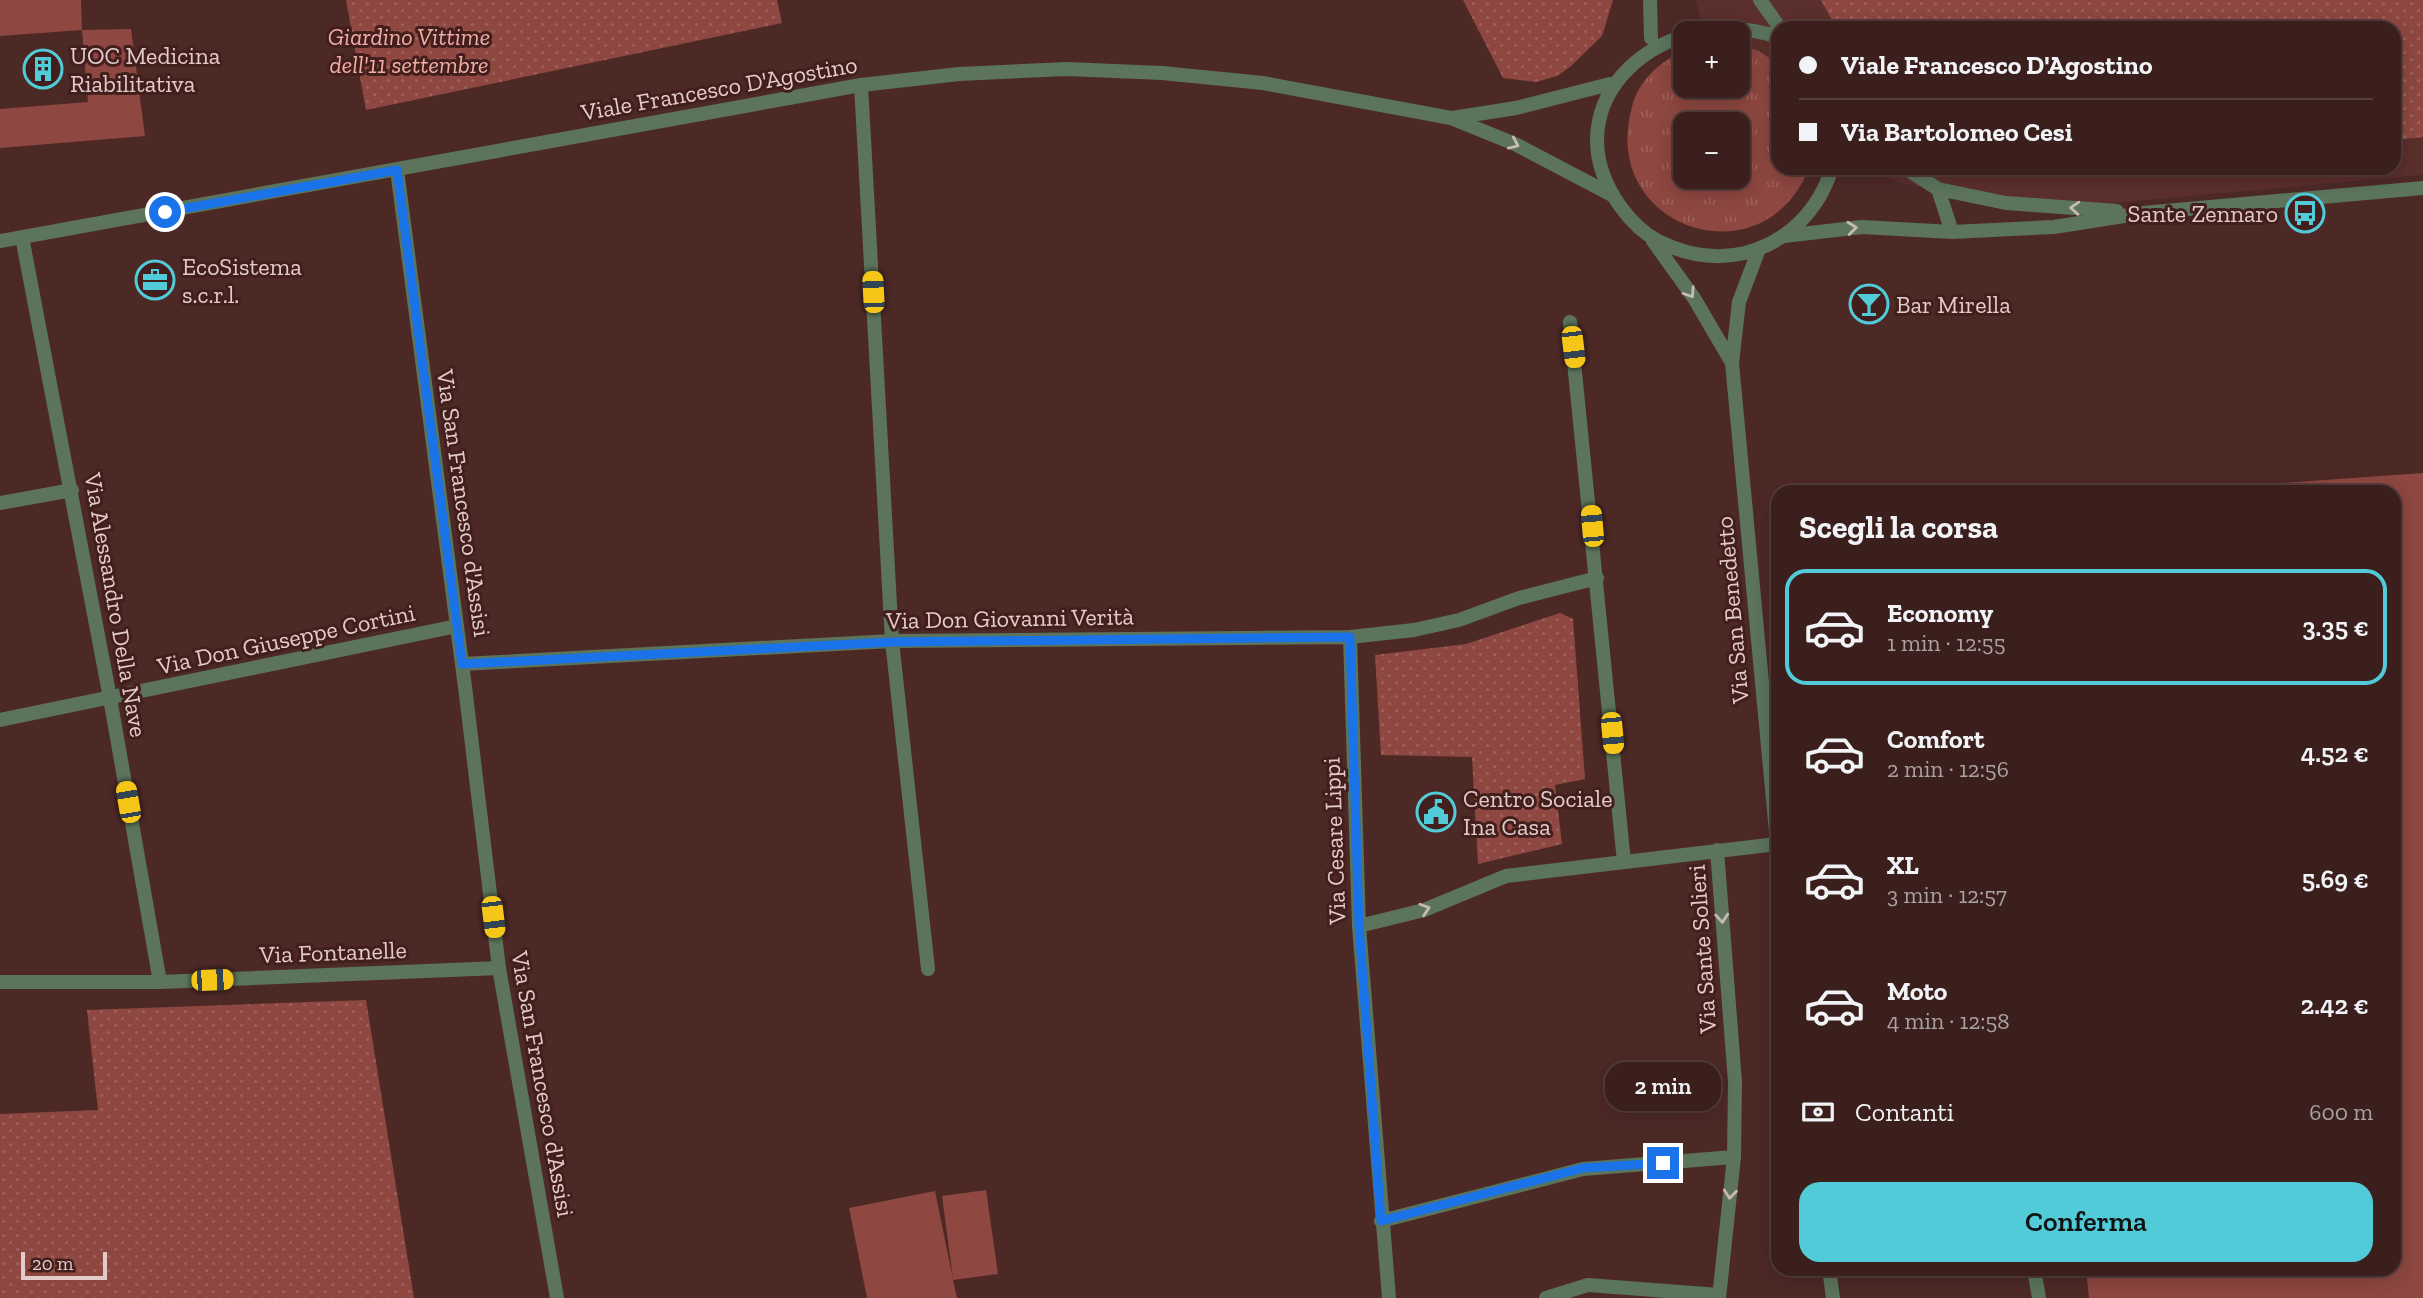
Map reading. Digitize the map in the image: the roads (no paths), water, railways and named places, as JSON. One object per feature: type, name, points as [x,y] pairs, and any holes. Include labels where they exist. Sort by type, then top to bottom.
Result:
[{"type":"street","points":[[1650,0],[1651,38]]},
{"type":"street","points":[[1760,0],[1775,21]]},
{"type":"street","name":"Viale Francesco D'Agostino","points":[[1771,34],[1753,25],[1727,19],[1700,20],[1675,26],[1651,38],[1628,58],[1610,84],[1601,111],[1598,139],[1601,168],[1612,195],[1629,218],[1650,237],[1676,250],[1703,256],[1732,256],[1759,249],[1784,236],[1805,218],[1821,195],[1829,175]]},
{"type":"street","name":"Viale Francesco D'Agostino","points":[[0,242],[861,85],[959,74],[1052,69],[1162,73],[1263,83],[1451,118],[1515,144],[1612,195]]},
{"type":"street","name":"Viale Francesco D'Agostino","points":[[1451,118],[1516,108],[1610,84]]},
{"type":"street","points":[[861,85],[892,642],[928,969]]},
{"type":"street","name":"Via San Francesco d'Assisi","points":[[397,170],[499,968],[556,1298]]},
{"type":"street","name":"Viale Francesco D'Agostino","points":[[1916,175],[1938,189],[2006,203],[2143,214]]},
{"type":"street","name":"Viale Francesco D'Agostino","points":[[1784,236],[1862,227],[1952,232],[2054,227],[2143,214],[2423,188]]},
{"type":"street","points":[[1938,189],[1952,232]]},
{"type":"street","name":"Via Alessandro Della Nave","points":[[22,237],[72,490],[160,982]]},
{"type":"street","name":"Via San Benedetto","points":[[1650,237],[1694,298],[1732,363]]},
{"type":"street","name":"Via San Benedetto","points":[[1759,249],[1739,302],[1732,363],[1771,783]]},
{"type":"street","points":[[1570,322],[1624,862]]},
{"type":"street","points":[[0,503],[72,490]]},
{"type":"street","points":[[1350,637],[1415,630],[1459,620],[1519,598],[1597,578]]},
{"type":"street","name":"Via Don Giuseppe Cortini","points":[[0,720],[457,626]]},
{"type":"street","name":"Via Don Giovanni Verità","points":[[462,664],[892,642],[1350,637]]},
{"type":"street","name":"Via Cesare Lippi","points":[[1350,637],[1359,926],[1389,1298]]},
{"type":"street","name":"Via Sante Solieri","points":[[1359,926],[1424,910],[1506,876],[1717,850],[1771,848]]},
{"type":"street","name":"Via Sante Solieri","points":[[1717,850],[1735,1082],[1734,1157],[1719,1296]]},
{"type":"street","name":"Via Fontanelle","points":[[0,982],[160,982],[499,968]]},
{"type":"street","points":[[1381,1221],[1583,1168],[1734,1157]]},
{"type":"street","points":[[1830,1276],[1833,1298]]},
{"type":"street","points":[[2035,1276],[2039,1298]]},
{"type":"street","points":[[1546,1298],[1588,1285],[1719,1296]]},
{"type":"place","name":"UOC Medicina Riabilitativa","points":[[43,69]]},
{"type":"place","name":"Sante Zennaro","points":[[2305,213]]},
{"type":"place","name":"EcoSistema s.c.r.l.","points":[[155,280]]},
{"type":"place","name":"Bar Mirella","points":[[1869,304]]},
{"type":"place","name":"Centro Sociale Ina Casa","points":[[1436,812]]},
{"type":"park label","name":"Giardino Vittime dell'11 settembre","points":[[409,50]]}]
